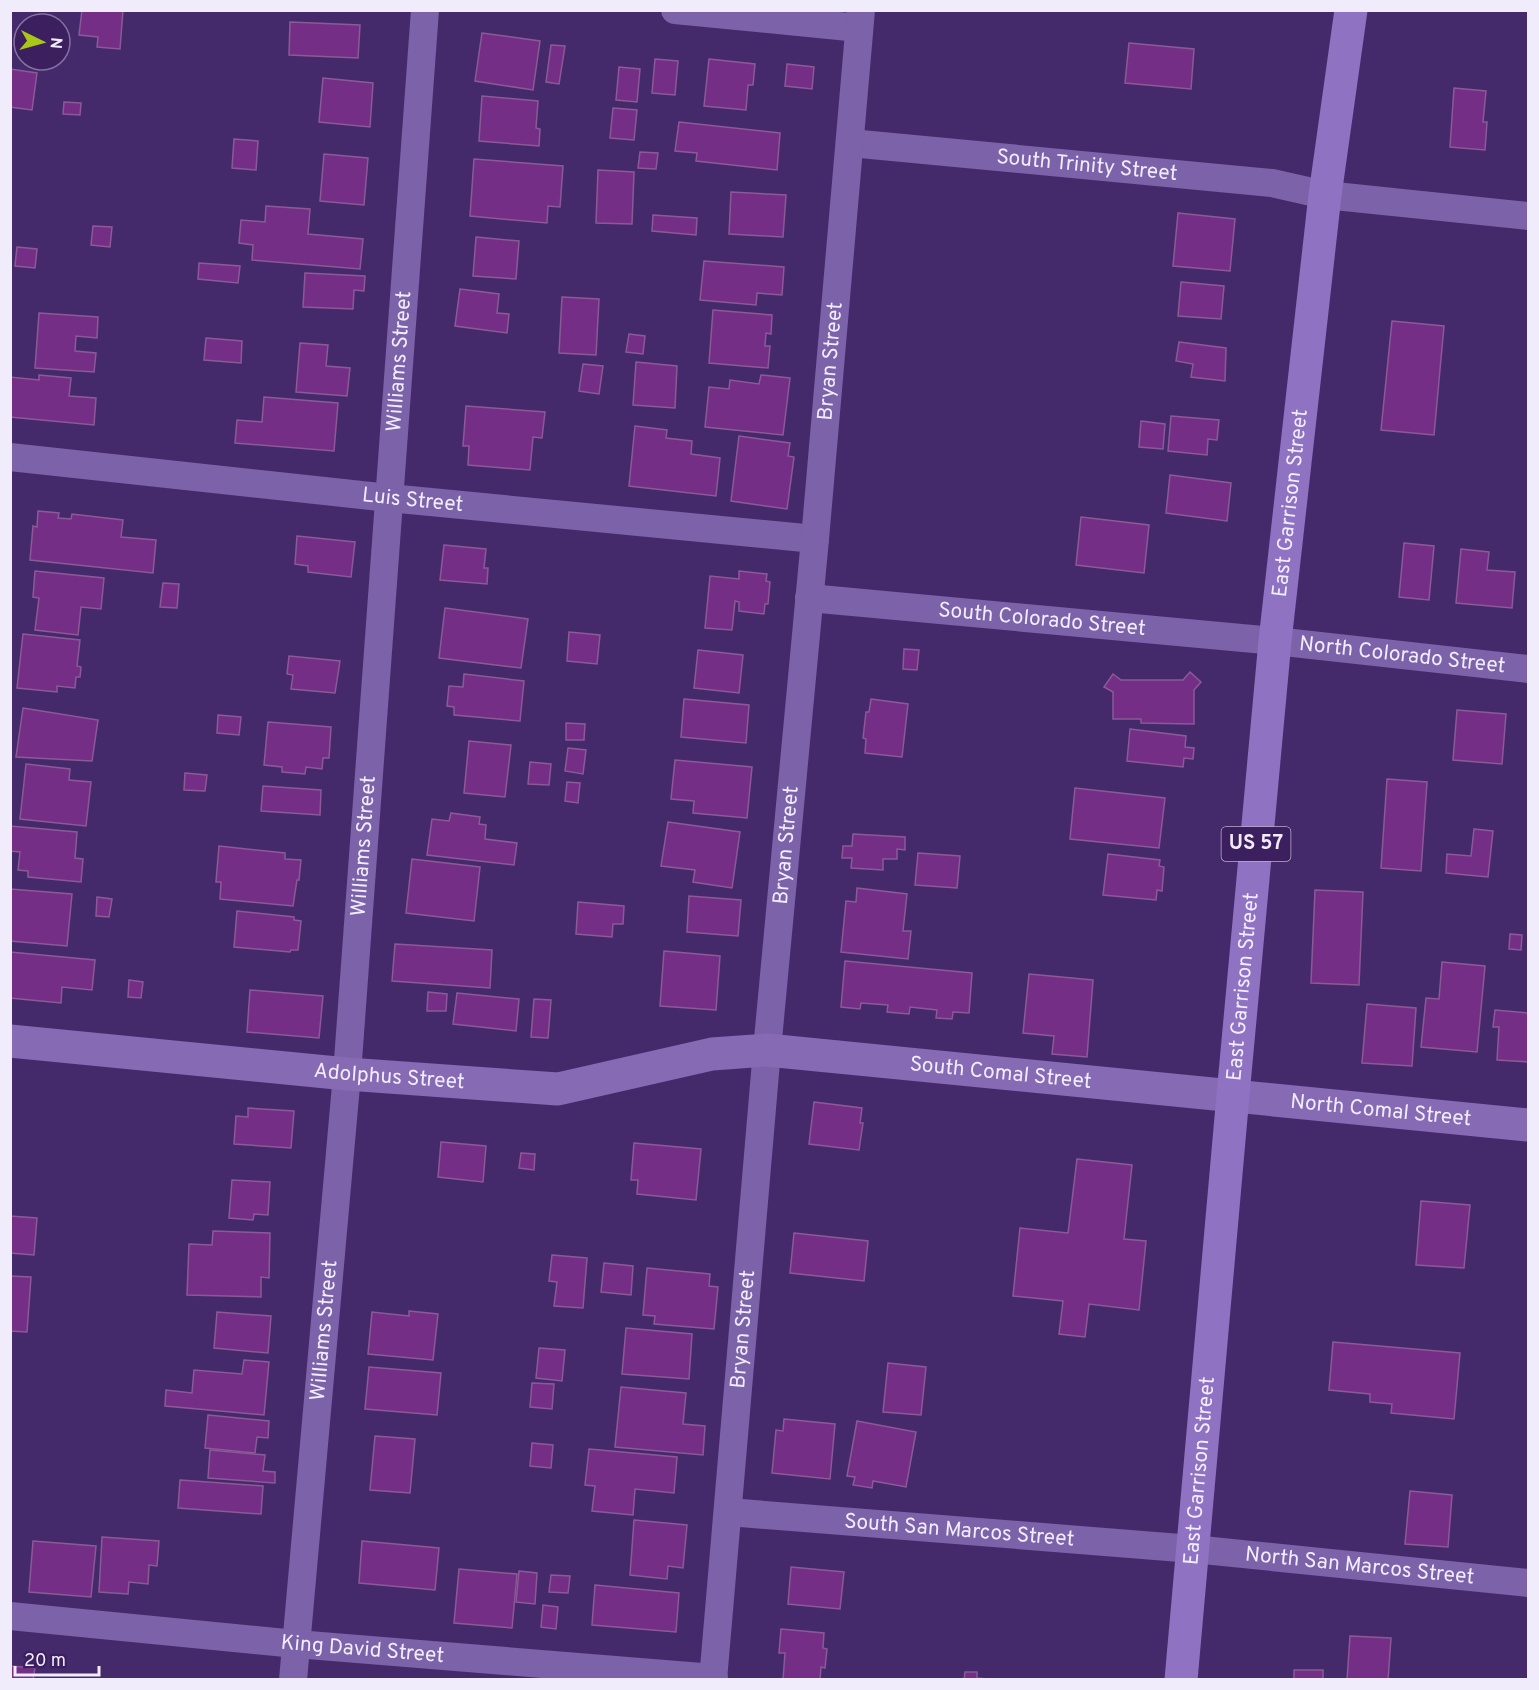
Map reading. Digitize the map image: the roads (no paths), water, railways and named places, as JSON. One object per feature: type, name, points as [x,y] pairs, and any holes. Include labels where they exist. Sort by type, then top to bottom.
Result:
[{"type":"main road","name":"East Garrison Street","points":[[1181,1680],[1275,641],[1325,195],[1351,10]]},
{"type":"street","name":"Williams Street","points":[[293,1680],[346,1074],[426,10]]},
{"type":"street","points":[[675,10],[860,19]]},
{"type":"street","name":"Bryan Street","points":[[713,1679],[767,1050],[816,539],[860,19]]},
{"type":"street","name":"South Trinity Street","points":[[850,143],[1272,183],[1325,195],[1528,216]]},
{"type":"street","name":"Luis Street","points":[[10,457],[390,498],[816,539]]},
{"type":"street","name":"South Colorado Street","points":[[809,598],[1275,641]]},
{"type":"street","name":"North Colorado Street","points":[[1275,641],[1528,669]]},
{"type":"street","name":"Adolphus Street","points":[[10,1041],[346,1074],[558,1089],[712,1054],[767,1050]]},
{"type":"street","name":"South Comal Street","points":[[767,1050],[1233,1095]]},
{"type":"street","name":"North Comal Street","points":[[1233,1095],[1528,1125]]},
{"type":"street","name":"South San Marcos Street","points":[[728,1512],[1193,1549]]},
{"type":"street","name":"North San Marcos Street","points":[[1193,1549],[1528,1583]]},
{"type":"street","name":"King David Street","points":[[10,1616],[296,1644],[713,1679]]}]
